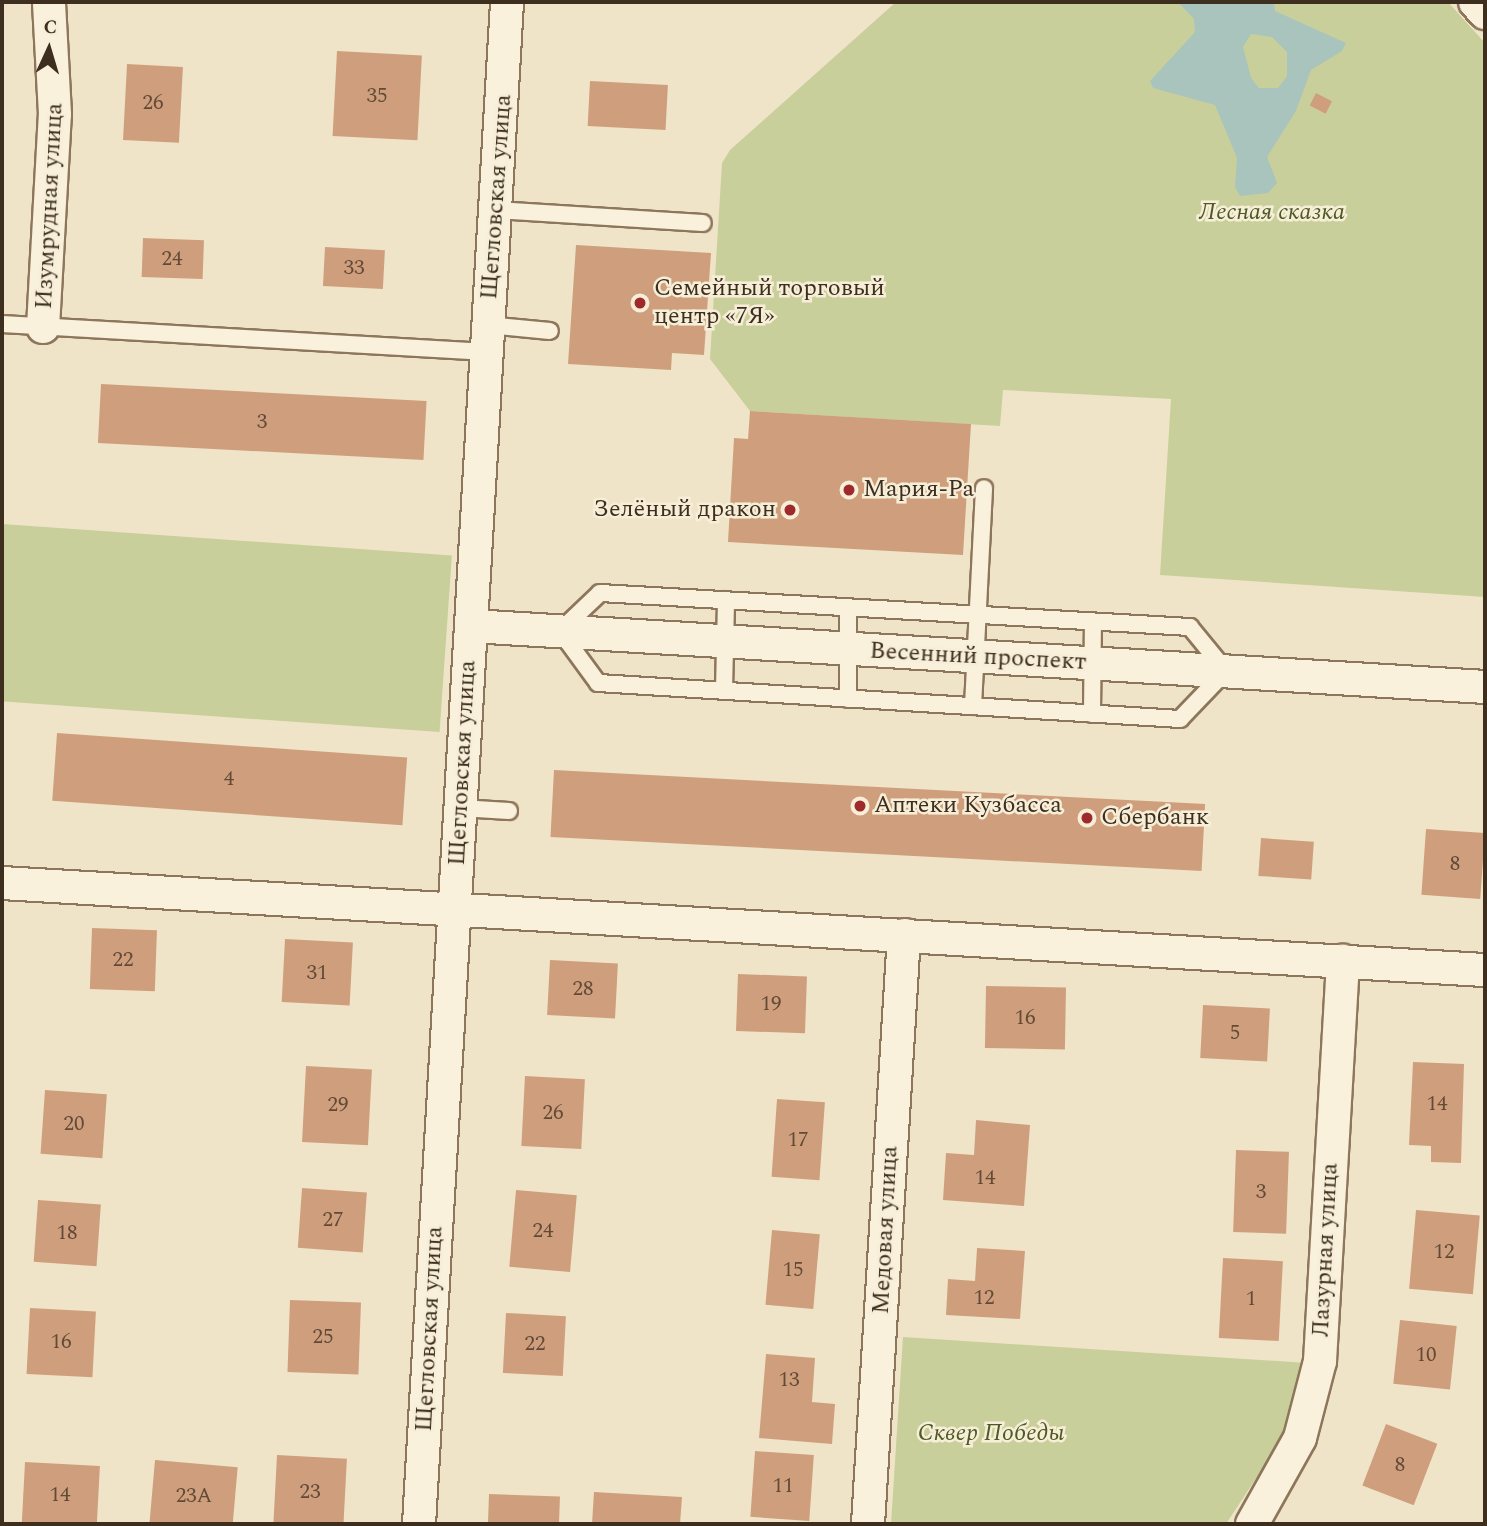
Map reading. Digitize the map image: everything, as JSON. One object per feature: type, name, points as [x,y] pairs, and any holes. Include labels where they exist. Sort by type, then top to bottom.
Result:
[{"type":"street","name":"Изумрудная улица","points":[[43,327],[55,114],[49,2]]},
{"type":"street","name":"Щегловская улица","points":[[419,1524],[507,2]]},
{"type":"street","points":[[1475,2],[1485,13]]},
{"type":"street","name":"Весенний проспект","points":[[471,626],[1485,687]]},
{"type":"street","points":[[2,883],[1485,970]]},
{"type":"street","name":"Медовая улица","points":[[868,1524],[904,935]]},
{"type":"street","name":"Лазурная улица","points":[[1252,1524],[1300,1438],[1320,1361],[1343,961]]},
{"type":"lane","points":[[496,210],[703,223]]},
{"type":"lane","points":[[2,324],[487,338],[550,331]]},
{"type":"lane","points":[[973,706],[984,488]]},
{"type":"lane","points":[[600,593],[978,615],[1190,627],[1226,671],[1180,719],[1093,714],[598,683],[560,631],[600,593]]},
{"type":"lane","points":[[724,691],[726,600]]},
{"type":"lane","points":[[848,607],[848,699]]},
{"type":"lane","points":[[1093,622],[1093,714]]},
{"type":"lane","points":[[460,808],[509,811]]},
{"type":"green space","name":"Лесная сказка","points":[[896,2],[1448,2],[1485,43],[1485,597],[1160,575],[1171,399],[1003,390],[1000,426],[750,411],[710,359],[722,163],[730,150]]},
{"type":"green space","points":[[2,524],[452,555],[440,732],[2,701]]},
{"type":"green space","name":"Сквер Победы","points":[[903,1337],[1307,1363],[1297,1404],[1278,1445],[1226,1524],[891,1524]]},
{"type":"water","points":[[1178,2],[1274,2],[1275,11],[1346,43],[1342,51],[1311,70],[1296,111],[1267,157],[1277,183],[1268,193],[1240,196],[1235,187],[1237,158],[1215,105],[1153,88],[1150,81],[1195,32],[1194,19]],"holes":[[[1251,34],[1272,37],[1287,52],[1287,76],[1278,88],[1259,88],[1251,78],[1243,47]]]},
{"type":"building","points":[[337,51],[422,55],[417,140],[333,136]]},
{"type":"building","points":[[127,64],[183,67],[179,143],[123,140]]},
{"type":"building","points":[[590,81],[668,85],[666,130],[588,126]]},
{"type":"building","points":[[1316,93],[1332,101],[1326,114],[1310,105]]},
{"type":"building","points":[[143,238],[204,240],[203,279],[142,277]]},
{"type":"building","name":"Семейный торговый центр «7Я»","points":[[576,245],[711,253],[704,355],[672,353],[671,370],[568,364]]},
{"type":"building","points":[[325,247],[385,250],[383,289],[323,286]]},
{"type":"building","points":[[101,384],[427,401],[423,460],[98,443]]},
{"type":"building","name":"Мария-Ра","points":[[750,411],[971,424],[963,555],[728,542],[734,438],[748,439]]},
{"type":"building","points":[[57,733],[407,757],[402,825],[52,801]]},
{"type":"building","points":[[554,770],[1205,804],[1202,871],[550,837]]},
{"type":"building","points":[[1426,829],[1485,833],[1480,899],[1421,895]]},
{"type":"building","points":[[1261,838],[1314,842],[1311,880],[1258,876]]},
{"type":"building","points":[[92,928],[157,930],[155,991],[90,989]]},
{"type":"building","points":[[285,939],[353,943],[350,1005],[282,1002]]},
{"type":"building","points":[[550,960],[618,964],[615,1018],[547,1015]]},
{"type":"building","points":[[738,974],[807,976],[805,1033],[736,1031]]},
{"type":"building","points":[[986,986],[1066,987],[1065,1049],[985,1048]]},
{"type":"building","points":[[1203,1005],[1270,1009],[1267,1061],[1200,1058]]},
{"type":"building","points":[[1413,1062],[1464,1064],[1461,1163],[1431,1162],[1431,1146],[1409,1145]]},
{"type":"building","points":[[306,1066],[372,1069],[368,1145],[302,1142]]},
{"type":"building","points":[[525,1076],[585,1079],[581,1149],[521,1146]]},
{"type":"building","points":[[45,1090],[107,1094],[102,1158],[41,1154]]},
{"type":"building","points":[[777,1099],[825,1102],[819,1180],[772,1177]]},
{"type":"building","points":[[976,1120],[1030,1125],[1024,1206],[943,1200],[946,1153],[974,1155]]},
{"type":"building","points":[[1236,1150],[1289,1152],[1286,1234],[1233,1232]]},
{"type":"building","points":[[302,1188],[367,1193],[363,1252],[298,1248]]},
{"type":"building","points":[[516,1190],[577,1195],[570,1272],[509,1267]]},
{"type":"building","points":[[38,1200],[101,1204],[97,1266],[34,1262]]},
{"type":"building","points":[[1416,1210],[1480,1216],[1473,1294],[1409,1289]]},
{"type":"building","points":[[772,1230],[820,1234],[813,1309],[765,1305]]},
{"type":"building","points":[[977,1248],[1025,1251],[1020,1319],[946,1315],[948,1279],[975,1281]]},
{"type":"building","points":[[1223,1258],[1283,1261],[1279,1341],[1219,1338]]},
{"type":"building","points":[[290,1300],[361,1302],[358,1374],[287,1372]]},
{"type":"building","points":[[30,1308],[96,1311],[92,1377],[27,1374]]},
{"type":"building","points":[[506,1313],[566,1316],[563,1376],[503,1373]]},
{"type":"building","points":[[1400,1320],[1457,1326],[1450,1390],[1393,1384]]},
{"type":"building","points":[[766,1354],[815,1358],[812,1402],[835,1404],[832,1444],[759,1438]]},
{"type":"building","points":[[1386,1424],[1437,1444],[1414,1505],[1362,1486]]},
{"type":"building","points":[[755,1451],[814,1455],[809,1521],[750,1517]]},
{"type":"building","points":[[277,1455],[347,1459],[343,1524],[273,1524]]},
{"type":"building","points":[[155,1460],[238,1467],[233,1524],[149,1524]]},
{"type":"building","points":[[25,1462],[100,1466],[97,1524],[22,1524]]},
{"type":"building","points":[[594,1492],[682,1497],[680,1524],[592,1524]]},
{"type":"building","points":[[489,1494],[560,1496],[559,1524],[488,1524]]},
{"type":"place","name":"Семейный торговый центр «7Я»","points":[[640,303]]},
{"type":"place","name":"Мария-Ра","points":[[849,490]]},
{"type":"place","name":"Зелёный дракон","points":[[790,510]]},
{"type":"place","name":"Аптеки Кузбасса","points":[[860,806]]},
{"type":"place","name":"Сбербанк","points":[[1087,818]]}]
